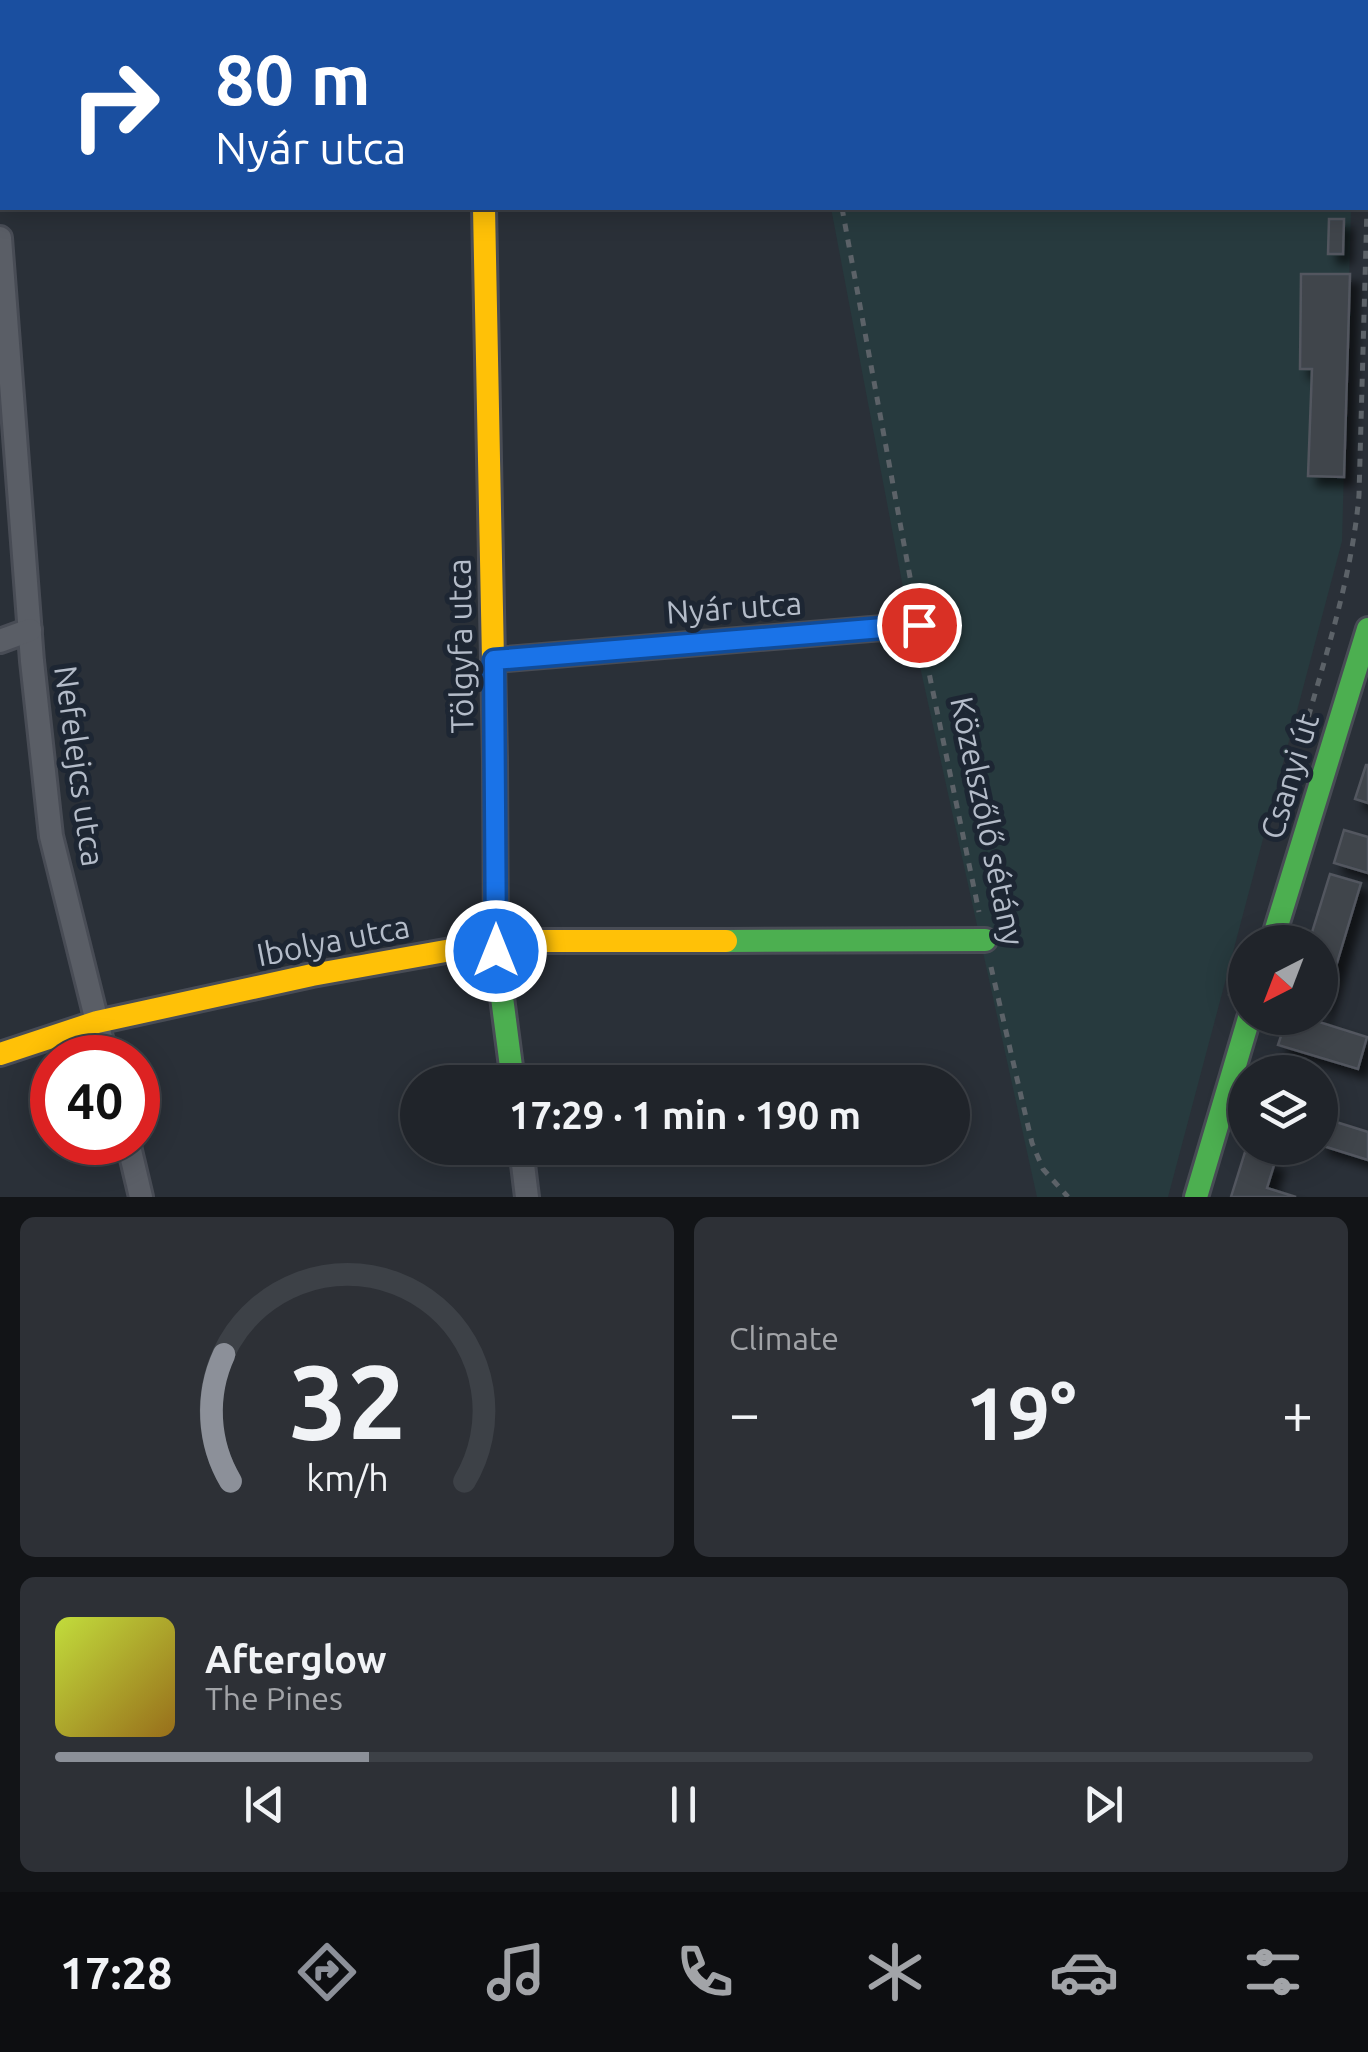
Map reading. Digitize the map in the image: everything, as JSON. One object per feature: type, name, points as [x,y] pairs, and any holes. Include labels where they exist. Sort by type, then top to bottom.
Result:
[{"type":"street","name":"Tölgyfa utca","points":[[484,210],[496,942],[511,1065]]},
{"type":"street","name":"Nefelejcs utca","points":[[0,238],[50,836],[100,1035]]},
{"type":"street","name":"Nyár utca","points":[[494,660],[919,625]]},
{"type":"street","name":"Csanyi út","points":[[1277,925],[1368,629]]},
{"type":"street","points":[[0,641],[30,630]]},
{"type":"street","name":"Ibolya utca","points":[[0,1054],[97,1022],[312,975],[496,942],[985,940]]},
{"type":"street","points":[[1196,1197],[1245,1035]]},
{"type":"street","points":[[133,1165],[141,1197]]},
{"type":"street","points":[[523,1165],[526,1197]]},
{"type":"path","name":"Közelszőlő sétány","points":[[842,210],[919,625],[985,940],[1032,1142],[1043,1168],[1068,1197]]},
{"type":"path","points":[[1304,733],[1355,540],[1367,210]]},
{"type":"green space","points":[[831,210],[1351,210],[1342,541],[1240,925],[1228,925],[1228,971],[1168,1197],[1037,1197],[906,603]]},
{"type":"building","points":[[1329,219],[1344,219],[1343,254],[1328,254]]},
{"type":"building","points":[[1301,274],[1350,274],[1344,477],[1308,476],[1312,369],[1300,369]]},
{"type":"building","points":[[1368,765],[1368,803],[1355,799]]},
{"type":"building","points":[[1344,830],[1368,837],[1368,873],[1334,863]]},
{"type":"building","points":[[1330,874],[1361,883],[1338,960],[1338,925],[1314,925]]},
{"type":"building","points":[[1338,1028],[1367,1037],[1358,1069],[1338,1063],[1338,1055],[1311,1055],[1278,1045],[1281,1035],[1338,1035]]},
{"type":"building","points":[[1338,1123],[1368,1132],[1368,1160],[1338,1151]]},
{"type":"building","points":[[1241,1165],[1274,1165],[1267,1188],[1296,1197],[1231,1197]]},
{"type":"traffic: fast","points":[[1277,925],[1368,629]]},
{"type":"traffic: fast","points":[[495,760],[496,951],[511,1065]]},
{"type":"traffic: fast","points":[[726,941],[985,940]]},
{"type":"traffic: fast","points":[[1196,1197],[1244,1035]]},
{"type":"traffic: slow","points":[[484,210],[495,760]]},
{"type":"traffic: slow","points":[[0,1054],[97,1022],[312,975],[501,941],[726,941]]},
{"type":"route","points":[[496,951],[494,660],[919,625]]}]
